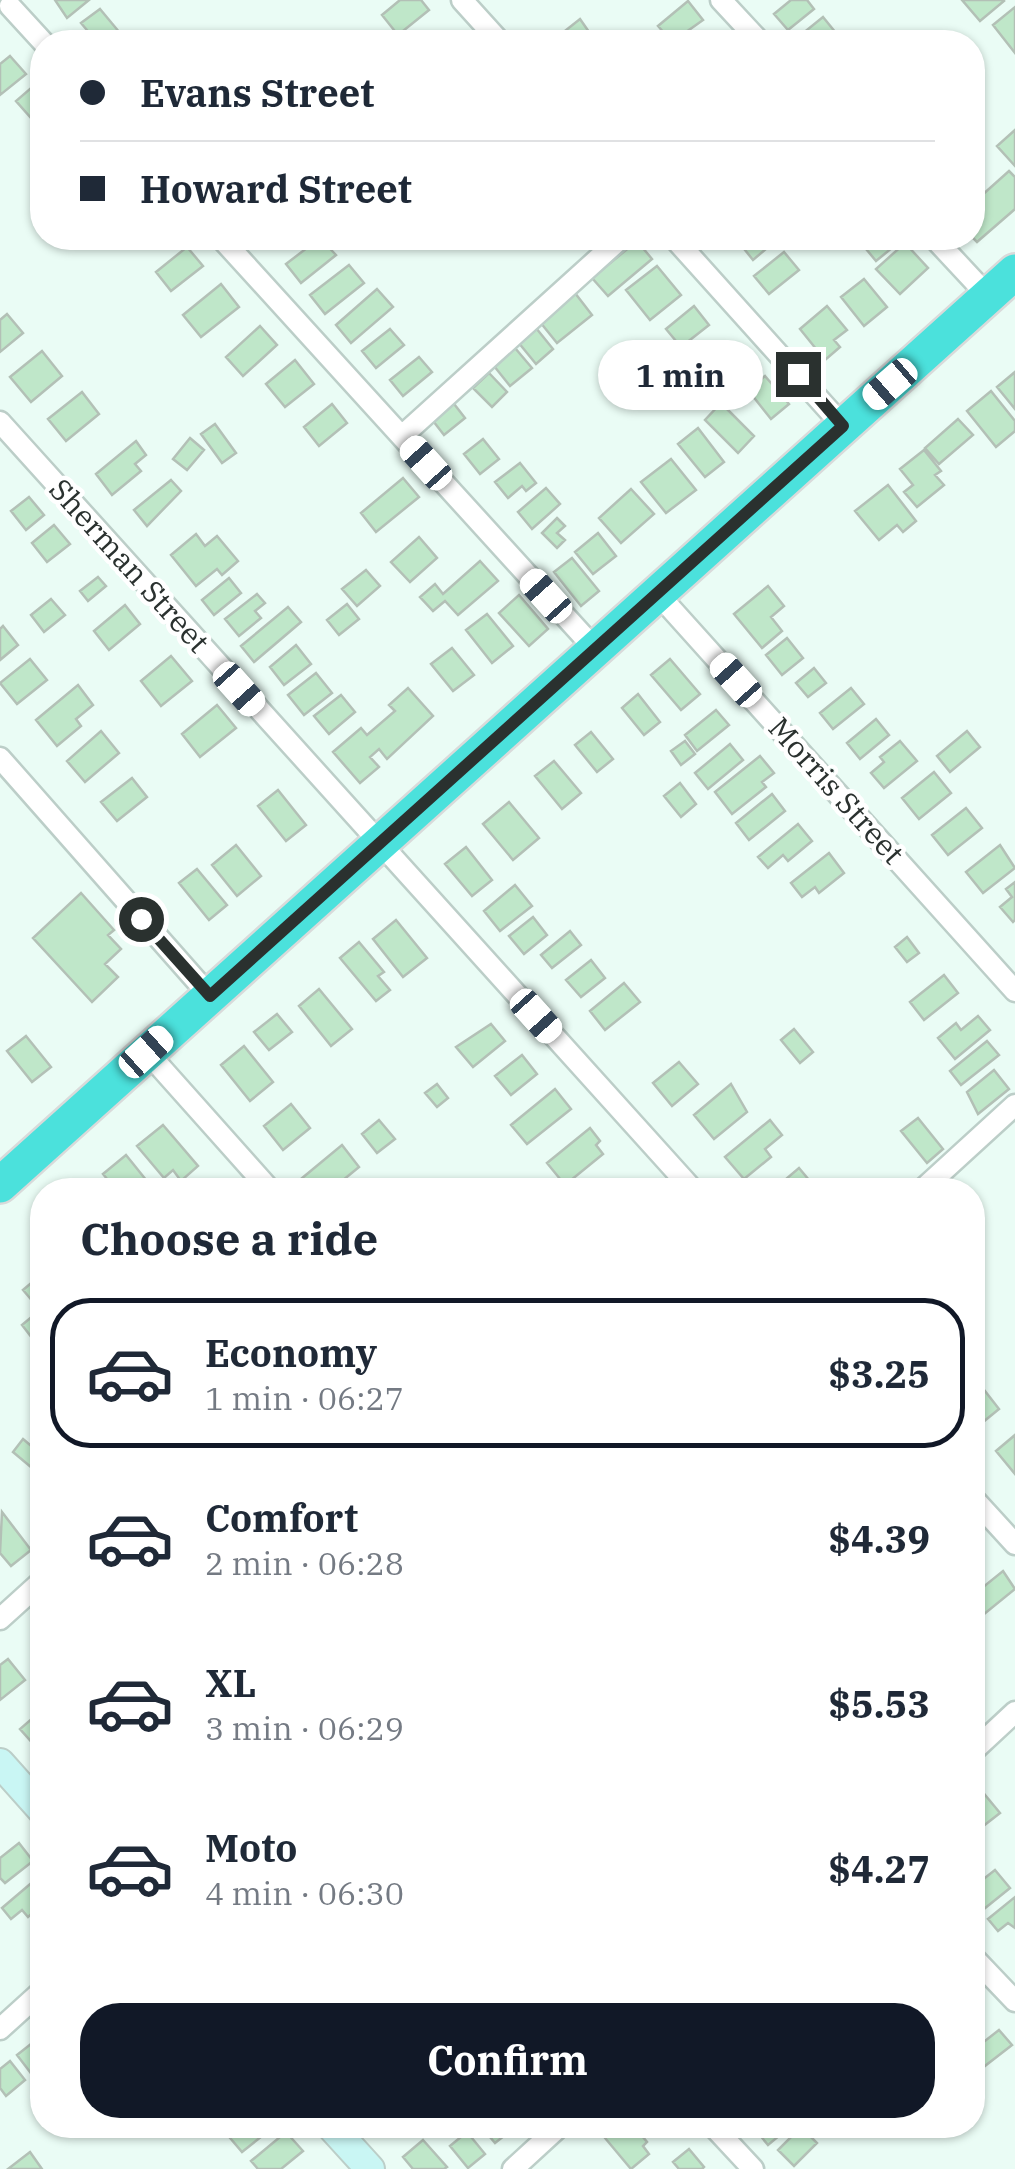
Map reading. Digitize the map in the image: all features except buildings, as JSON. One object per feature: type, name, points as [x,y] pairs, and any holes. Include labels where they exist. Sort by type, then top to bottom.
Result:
[{"type":"highway","points":[[0,1185],[1015,272]]},
{"type":"street","points":[[462,0],[489,30]]},
{"type":"street","points":[[721,0],[749,30]]},
{"type":"street","points":[[9,7],[31,30]]},
{"type":"street","points":[[232,250],[595,649]]},
{"type":"street","points":[[402,436],[608,250]]},
{"type":"street","points":[[685,250],[843,426]]},
{"type":"street","points":[[945,250],[988,296]]},
{"type":"street","name":"Sherman Street","points":[[0,422],[682,1178]]},
{"type":"street","name":"Morris Street","points":[[657,593],[1015,991]]},
{"type":"street","points":[[0,758],[210,996]]},
{"type":"street","points":[[146,1052],[259,1178]]},
{"type":"street","points":[[935,1178],[1015,1106]]},
{"type":"street","points":[[985,1511],[1015,1544]]},
{"type":"street","points":[[0,1619],[30,1592]]},
{"type":"street","points":[[985,1740],[1015,1712]]},
{"type":"street","points":[[0,1763],[30,1797]]},
{"type":"street","points":[[985,1970],[1015,2001]]},
{"type":"street","points":[[0,2029],[30,2002]]},
{"type":"street","points":[[342,2138],[370,2169]]},
{"type":"street","points":[[513,2169],[547,2138]]},
{"type":"street","points":[[724,2138],[753,2169]]},
{"type":"route","points":[[141,919],[210,996],[843,426],[798,374]]}]
